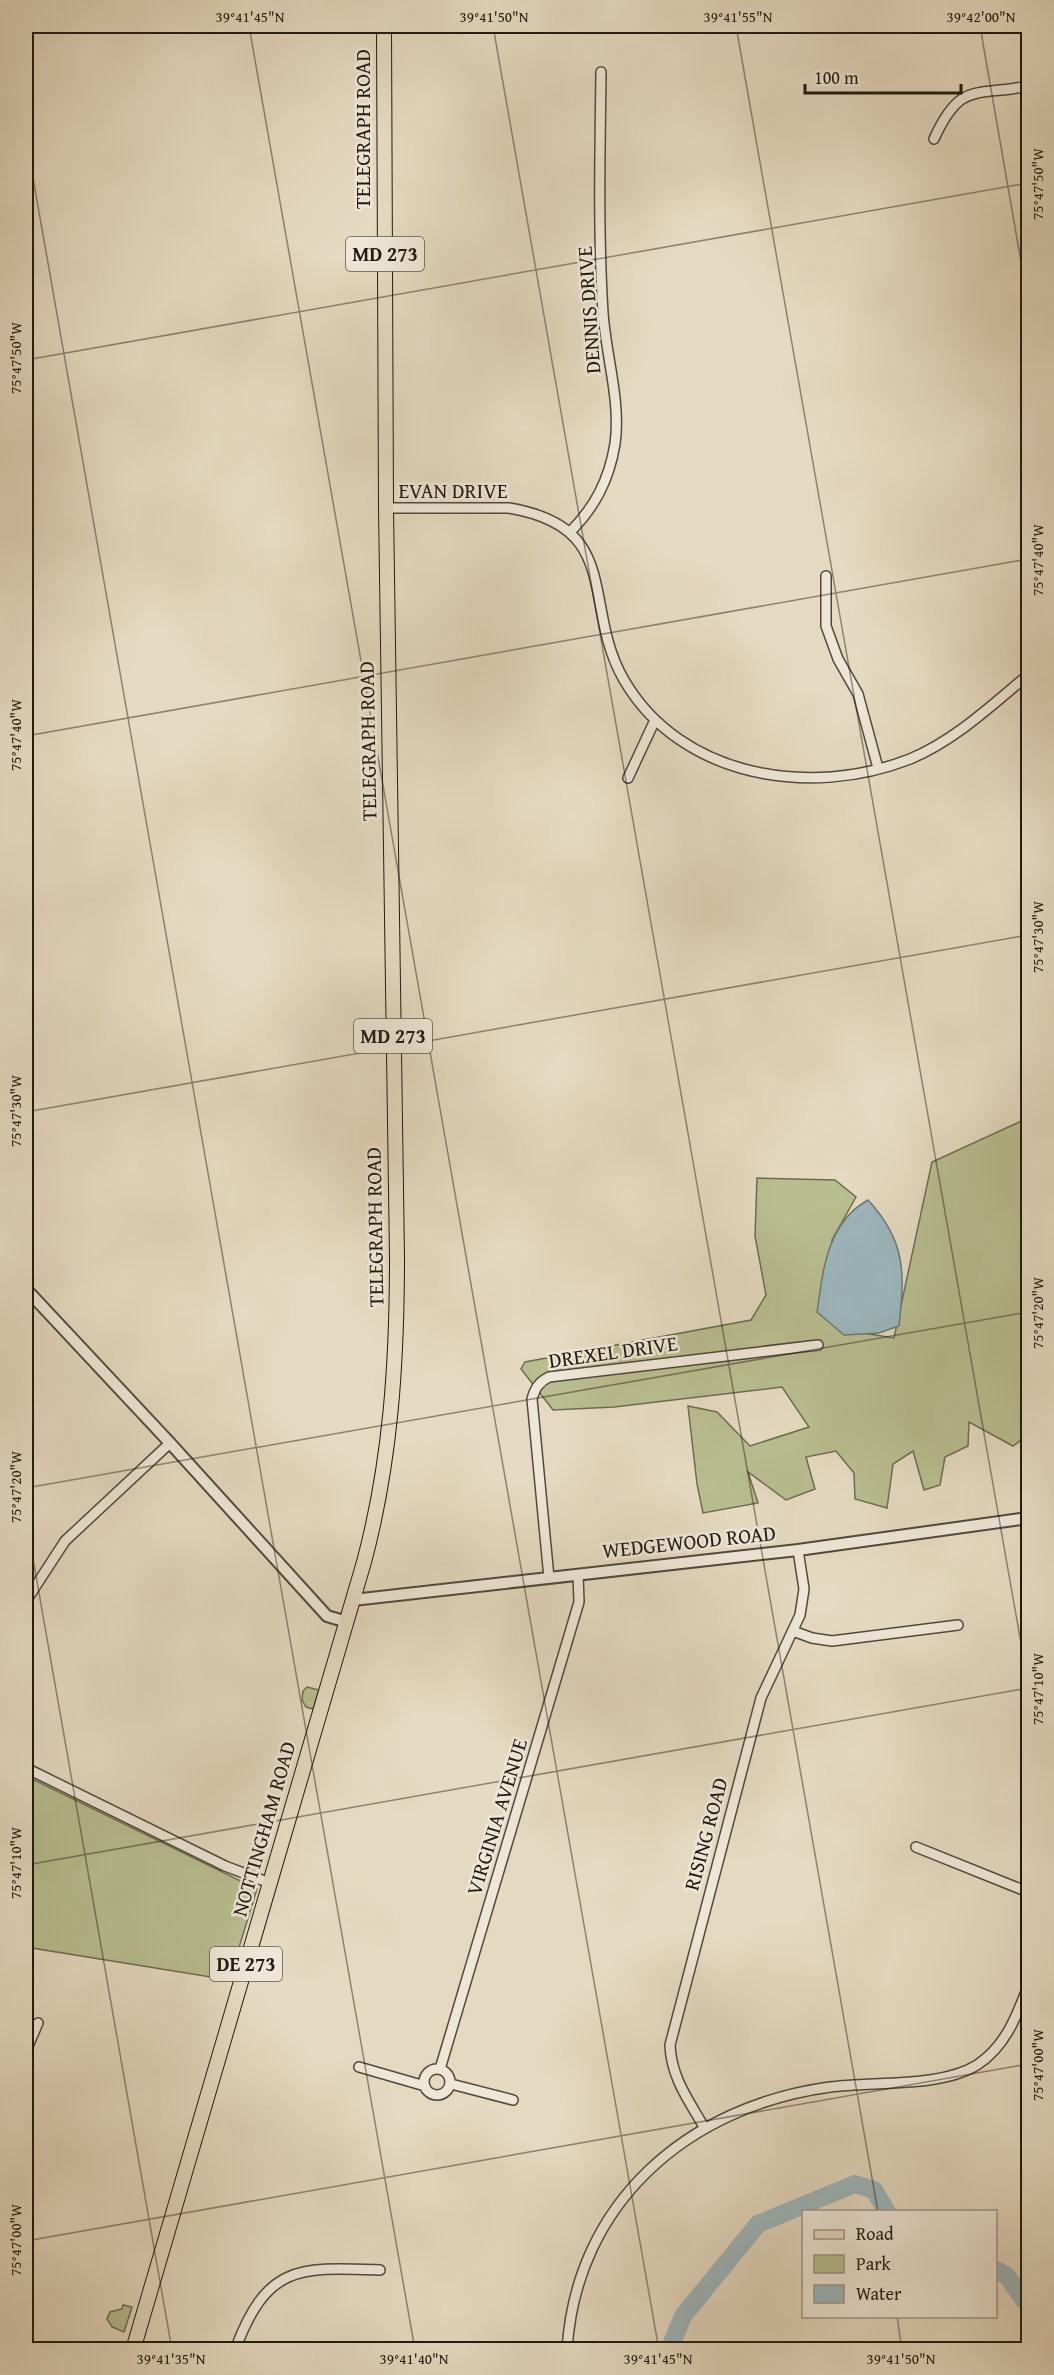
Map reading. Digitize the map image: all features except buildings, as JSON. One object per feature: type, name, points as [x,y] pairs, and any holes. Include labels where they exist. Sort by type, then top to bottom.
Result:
[{"type":"main road","name":"TELEGRAPH ROAD","points":[[384,26],[386,508],[397,1257],[396,1362],[387,1456]]},
{"type":"main road","name":"NOTTINGHAM ROAD","points":[[133,2349],[354,1600],[372,1532],[387,1456]]},
{"type":"street","name":"DENNIS DRIVE","points":[[570,532],[588,514],[600,494],[612,460],[615,441],[615,401],[603,315],[600,210],[601,72]]},
{"type":"street","points":[[934,139],[944,116],[964,97],[988,90],[1029,86]]},
{"type":"street","name":"EVAN DRIVE","points":[[386,508],[509,508],[550,519],[570,532],[583,547],[598,584],[606,639],[613,660],[638,701],[655,720],[702,753],[722,763],[757,773],[774,777],[816,777],[878,768],[909,759],[943,742],[964,728],[1029,675]]},
{"type":"street","points":[[826,576],[826,626],[838,659],[858,694],[878,768]]},
{"type":"street","points":[[628,778],[655,720]]},
{"type":"street","points":[[26,1289],[171,1443],[327,1616],[347,1622]]},
{"type":"street","name":"DREXEL DRIVE","points":[[549,1578],[532,1399],[541,1381],[549,1377],[818,1345]]},
{"type":"street","points":[[26,1601],[64,1541],[171,1443]]},
{"type":"street","name":"WEDGEWOOD ROAD","points":[[354,1600],[798,1550],[1029,1518]]},
{"type":"street","name":"RISING ROAD","points":[[704,2127],[679,2085],[674,2072],[670,2045],[759,1707],[769,1679],[793,1631],[803,1602],[804,1589],[798,1550]]},
{"type":"street","name":"VIRGINIA AVENUE","points":[[424,2086],[428,2073],[440,2069],[579,1602],[578,1575]]},
{"type":"street","points":[[793,1631],[813,1638],[832,1641],[958,1625]]},
{"type":"street","points":[[26,1767],[217,1862],[270,1883]]},
{"type":"street","points":[[916,1847],[1029,1892]]},
{"type":"street","points":[[567,2349],[572,2308],[579,2281],[602,2231],[632,2187],[649,2169],[704,2127],[764,2102],[808,2091],[938,2078],[956,2074],[977,2065],[1005,2038],[1029,1986]]},
{"type":"street","points":[[26,2051],[38,2023]]},
{"type":"street","points":[[360,2067],[424,2086],[430,2093],[438,2095],[447,2092],[450,2084],[447,2073],[440,2069]]},
{"type":"street","points":[[450,2084],[513,2100]]},
{"type":"street","points":[[235,2349],[256,2305],[268,2290],[287,2277],[321,2268],[380,2270]]},
{"type":"green space","points":[[1028,1118],[1028,1435],[1013,1446],[969,1422],[968,1446],[945,1457],[940,1485],[924,1490],[913,1451],[893,1464],[887,1508],[855,1499],[854,1473],[836,1451],[806,1457],[815,1489],[786,1500],[748,1472],[758,1503],[703,1513],[697,1484],[688,1406],[717,1412],[750,1446],[809,1427],[782,1387],[614,1407],[553,1410],[521,1369],[525,1362],[751,1320],[766,1295],[755,1236],[757,1178],[835,1180],[856,1197],[832,1240],[838,1329],[894,1338],[932,1162]]},
{"type":"green space","points":[[307,1687],[319,1690],[313,1709],[306,1707],[302,1700],[303,1691]]},
{"type":"green space","points":[[26,1776],[257,1889],[229,1980],[26,1947]]},
{"type":"green space","points":[[123,2305],[132,2307],[124,2332],[112,2327],[107,2319],[110,2312],[122,2309]]},
{"type":"water","points":[[868,1200],[890,1230],[900,1258],[902,1290],[899,1326],[879,1333],[844,1335],[817,1312],[822,1280],[835,1234],[854,1210]]},
{"type":"waterway","points":[[669,2350],[683,2316],[758,2224],[855,2184],[874,2190],[886,2210]]},
{"type":"waterway","points":[[997,2271],[1007,2276],[1024,2300],[1028,2300]]}]
